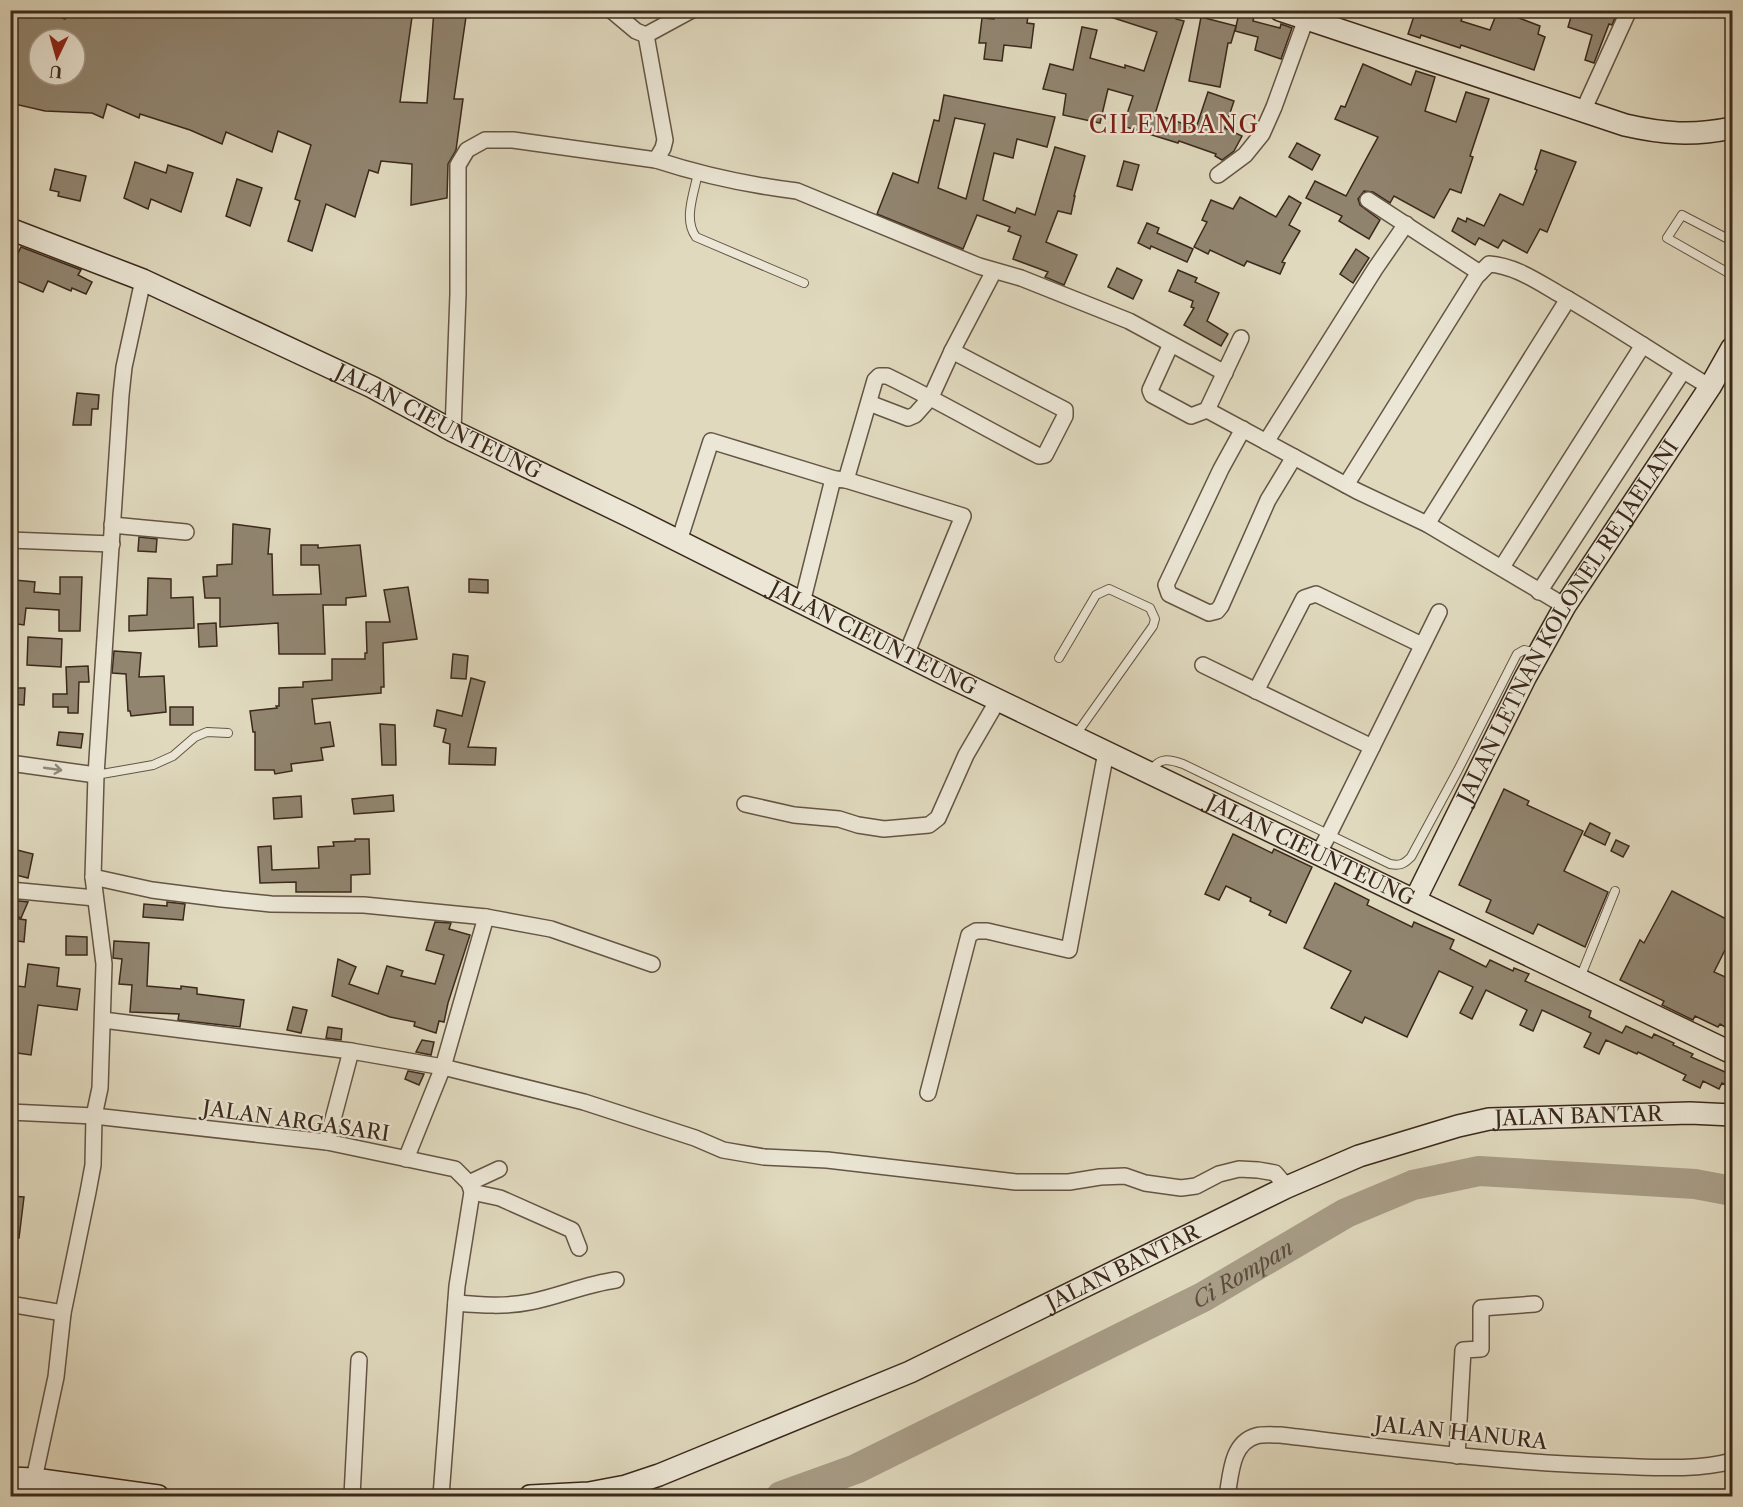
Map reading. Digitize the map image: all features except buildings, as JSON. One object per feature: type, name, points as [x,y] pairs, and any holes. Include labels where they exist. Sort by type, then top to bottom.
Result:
[{"type":"street","points":[[611,10],[636,31],[646,35]]},
{"type":"street","points":[[646,35],[692,10]]},
{"type":"street","points":[[1280,10],[1625,125],[1656,133],[1687,135],[1732,128]]},
{"type":"street","points":[[1583,111],[1629,10]]},
{"type":"street","points":[[1218,176],[1245,155],[1262,134],[1306,19]]},
{"type":"street","points":[[646,35],[665,140],[656,160]]},
{"type":"street","points":[[453,430],[458,294],[458,165],[467,150],[485,140],[513,140],[656,160],[699,173],[765,188],[797,191],[979,266],[1021,278],[1129,321],[1225,373]]},
{"type":"street","points":[[1368,200],[1480,273]]},
{"type":"street","points":[[1266,442],[1406,224]]},
{"type":"street","name":"JALAN CIEUNTEUNG","points":[[10,229],[142,280],[372,387],[453,430],[906,655],[1732,1053]]},
{"type":"street","points":[[1346,485],[1480,273],[1489,264],[1504,265],[1528,276],[1710,387]]},
{"type":"street","points":[[869,403],[910,418],[931,397],[994,271]]},
{"type":"street","points":[[34,1479],[56,1377],[63,1314],[93,1165],[94,1116],[100,1088],[104,1020],[104,964],[93,877],[96,775],[118,418],[124,367],[142,280]]},
{"type":"street","points":[[1427,524],[1568,299]]},
{"type":"street","points":[[1171,344],[1150,387],[1151,392],[1188,416],[1195,416],[1207,410],[1240,338]]},
{"type":"street","points":[[1502,567],[1643,345]]},
{"type":"street","name":"JALAN LETNAN KOLONEL RE JAELANI","points":[[1415,900],[1565,606],[1710,387],[1732,348]]},
{"type":"street","points":[[841,480],[875,380],[879,376],[887,376],[1042,457],[1045,455],[1065,416],[1065,410],[952,351]]},
{"type":"street","points":[[1539,592],[1683,371]]},
{"type":"street","points":[[1207,410],[1346,485],[1427,524],[1565,606]]},
{"type":"street","points":[[1243,429],[1221,469],[1166,585],[1169,594],[1209,613],[1217,611],[1268,500],[1294,457]]},
{"type":"street","points":[[679,541],[711,441],[963,516],[906,655]]},
{"type":"street","points":[[802,603],[832,483],[841,480]]},
{"type":"street","points":[[112,525],[186,532]]},
{"type":"street","points":[[10,540],[112,544]]},
{"type":"street","points":[[1256,690],[1304,598],[1316,594],[1422,645]]},
{"type":"street","points":[[1318,854],[1439,612]]},
{"type":"street","points":[[1203,665],[1371,747]]},
{"type":"street","points":[[745,804],[794,815],[839,819],[884,829],[929,825],[938,818],[966,755],[998,700]]},
{"type":"street","points":[[928,1093],[969,935],[976,931],[987,931],[1069,950],[1106,752]]},
{"type":"street","points":[[10,763],[96,775]]},
{"type":"street","points":[[93,877],[152,890],[271,904],[364,905],[486,917],[551,929],[652,964]]},
{"type":"street","points":[[10,890],[96,898]]},
{"type":"street","points":[[406,1159],[443,1067],[486,917]]},
{"type":"street","points":[[104,1020],[351,1051],[443,1067],[584,1102],[695,1138],[723,1150],[765,1157],[826,1160],[1016,1182],[1070,1182],[1125,1176],[1145,1183],[1181,1188],[1196,1186],[1219,1174],[1239,1169],[1258,1170],[1275,1173],[1287,1186]]},
{"type":"street","points":[[327,1142],[351,1051]]},
{"type":"street","name":"JALAN ARGASARI","points":[[10,1112],[94,1116],[327,1142],[455,1169],[470,1187]]},
{"type":"street","name":"JALAN BANTAR","points":[[530,1497],[589,1493],[626,1486],[735,1444],[910,1372],[1287,1186],[1359,1156],[1488,1119],[1690,1113],[1732,1115]]},
{"type":"street","points":[[470,1187],[499,1169]]},
{"type":"street","points":[[470,1187],[509,1201],[572,1230],[579,1248]]},
{"type":"street","points":[[441,1497],[456,1303],[470,1187]]},
{"type":"street","points":[[456,1303],[488,1306],[527,1303],[594,1283],[616,1280]]},
{"type":"street","points":[[1457,1456],[1463,1350],[1482,1348],[1481,1308],[1535,1304]]},
{"type":"street","points":[[15,1305],[63,1314]]},
{"type":"street","points":[[352,1497],[359,1360]]},
{"type":"street","name":"JALAN HANURA","points":[[1227,1497],[1234,1456],[1243,1444],[1256,1436],[1280,1435],[1457,1456],[1572,1465],[1660,1468],[1732,1461]]},
{"type":"street","points":[[10,1478],[34,1479],[158,1497]]},
{"type":"lane","points":[[699,173],[689,221],[691,231],[696,237],[804,283]]},
{"type":"lane","points":[[1732,241],[1682,215],[1667,238],[1732,274]]},
{"type":"lane","points":[[1059,658],[1096,594],[1101,591],[1109,589],[1150,608],[1155,619],[1152,626],[1074,737]]},
{"type":"lane","points":[[1150,773],[1155,763],[1161,760],[1183,764],[1390,864],[1397,866],[1405,864],[1458,770],[1517,654],[1524,650],[1539,654]]},
{"type":"lane","points":[[96,775],[153,765],[173,756],[195,737],[207,732],[228,733]]},
{"type":"lane","points":[[1579,979],[1615,891]]},
{"type":"waterway","name":"Ci Rompan","points":[[781,1496],[856,1469],[1203,1297],[1346,1213],[1413,1185],[1479,1171],[1695,1184],[1732,1191]]},
{"type":"district","name":"CILEMBANG","points":[[1174,125]]}]
